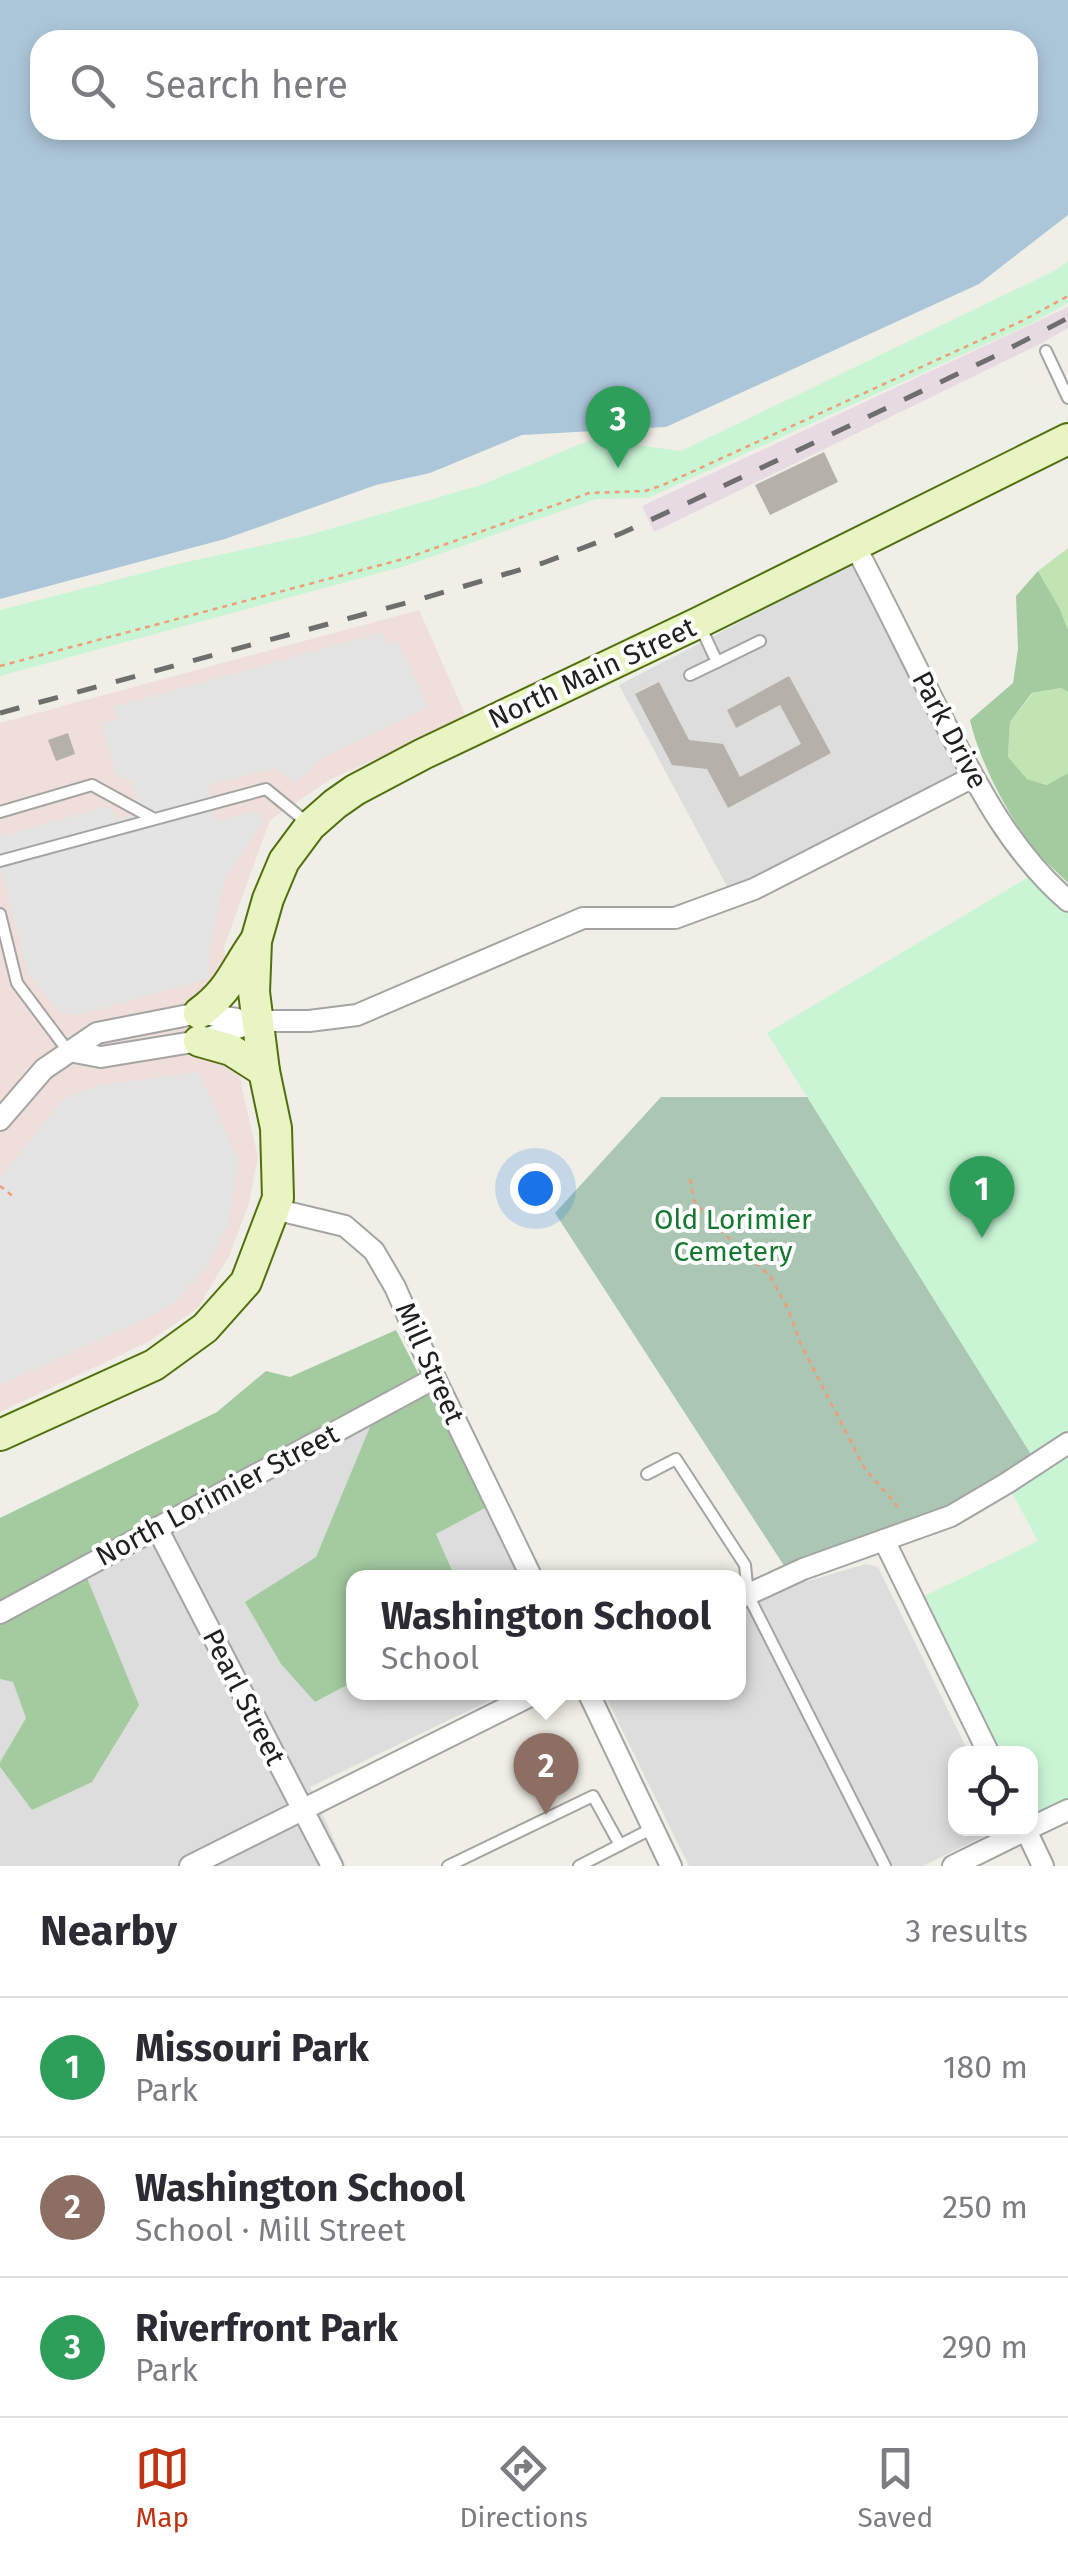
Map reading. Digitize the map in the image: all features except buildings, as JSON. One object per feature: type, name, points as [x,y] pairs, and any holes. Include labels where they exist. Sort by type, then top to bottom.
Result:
[{"type":"main road","name":"North Main Street","points":[[0,1435],[154,1365],[205,1328],[246,1282],[278,1198],[276,1128],[253,1022],[256,940],[284,861],[310,826],[334,804],[382,775],[1068,439]]},
{"type":"main road","points":[[256,940],[231,984],[199,1027],[264,1071]]},
{"type":"street","name":"Park Drive","points":[[854,544],[972,777],[1001,825],[1037,872],[1068,901]]},
{"type":"street","points":[[0,1120],[44,1069],[97,1033],[199,1027],[237,1019],[309,1021],[357,1015],[583,918],[675,918],[754,889],[972,777]]},
{"type":"street","name":"Mill Street","points":[[274,1209],[345,1226],[374,1251],[395,1287],[434,1378],[528,1570]]},
{"type":"street","name":"North Lorimier Street","points":[[0,1613],[434,1378]]},
{"type":"street","points":[[746,1596],[951,1516],[1068,1443]]},
{"type":"street","name":"Pearl Street","points":[[157,1528],[332,1866]]},
{"type":"street","points":[[884,1540],[985,1746]]},
{"type":"street","points":[[190,1866],[522,1700]]},
{"type":"street","points":[[592,1700],[671,1866]]},
{"type":"street","points":[[1038,1824],[1068,1810]]},
{"type":"street","points":[[953,1866],[1014,1836]]},
{"type":"street","points":[[1031,1836],[1043,1866]]},
{"type":"lane","points":[[1046,351],[1068,398]]},
{"type":"lane","points":[[698,623],[716,662]]},
{"type":"lane","points":[[690,675],[760,642]]},
{"type":"lane","points":[[0,812],[92,785],[155,819]]},
{"type":"lane","points":[[0,861],[266,789],[310,826]]},
{"type":"lane","points":[[0,914],[16,983],[69,1052]]},
{"type":"lane","points":[[647,1474],[676,1459],[744,1570]]},
{"type":"lane","points":[[746,1603],[885,1866]]},
{"type":"lane","points":[[448,1866],[593,1796],[620,1845]]},
{"type":"lane","points":[[579,1866],[653,1828]]},
{"type":"path","points":[[0,666],[407,558],[589,493],[645,491],[663,485],[1022,321],[1068,296]]},
{"type":"path","points":[[690,1179],[694,1200],[708,1219],[770,1276],[865,1468],[896,1504],[907,1532]]},
{"type":"path","points":[[0,1186],[15,1198]]},
{"type":"shaded area","points":[[1068,307],[1068,328],[1042,343],[654,532],[642,506]]},
{"type":"shaded area","points":[[856,562],[965,772],[730,892],[619,685]]},
{"type":"shaded area","points":[[419,610],[467,719],[331,779],[270,820],[224,947],[242,1088],[258,1157],[249,1203],[230,1254],[198,1308],[148,1342],[0,1412],[0,723]]},
{"type":"shaded area","points":[[382,632],[389,645],[398,642],[429,707],[321,759],[296,783],[275,768],[208,785],[215,822],[255,811],[264,821],[225,879],[210,946],[208,979],[78,1015],[62,1013],[29,976],[0,867],[0,836],[109,806],[117,819],[141,812],[130,780],[117,778],[101,723],[117,720],[113,707]]},
{"type":"shaded area","points":[[199,1072],[239,1161],[228,1224],[208,1266],[174,1303],[0,1385],[0,1178],[64,1098],[101,1085]]},
{"type":"shaded area","points":[[372,1426],[316,1557],[246,1602],[315,1702],[346,1686],[346,1700],[490,1700],[310,1787],[346,1866],[0,1866],[0,1767],[32,1809],[87,1579]]},
{"type":"shaded area","points":[[487,1507],[518,1570],[452,1570],[436,1534]]},
{"type":"shaded area","points":[[866,1564],[878,1567],[966,1746],[948,1746],[948,1836],[984,1836],[923,1866],[689,1866],[607,1700],[746,1700],[746,1605],[774,1591]]},
{"type":"shaded area","points":[[0,1679],[13,1681],[26,1718],[0,1762]]},
{"type":"green space","points":[[1068,261],[1068,303],[648,498],[596,499],[405,566],[0,676],[0,610],[309,535],[481,485],[593,439],[681,451]]},
{"type":"green space","points":[[1068,548],[1068,630],[1038,571]]},
{"type":"green space","points":[[1038,571],[1068,630],[1068,692],[1061,688],[1032,693],[1010,722],[1008,757],[1027,779],[1047,785],[1068,773],[1068,883],[1034,849],[1014,821],[987,770],[970,720],[1013,683],[1018,649],[1016,596]]},
{"type":"green space","points":[[1061,688],[1068,692],[1068,773],[1048,785],[1027,779],[1008,758],[1010,722],[1033,693]]},
{"type":"green space","points":[[1037,872],[1068,901],[1068,1810],[1038,1824],[1038,1746],[986,1746],[914,1601],[1038,1541],[1007,1483],[1037,1464],[767,1033]]},
{"type":"green space","name":"Old Lorimier Cemetery","points":[[661,1097],[808,1097],[1037,1463],[951,1516],[790,1575],[555,1213]]},
{"type":"green space","points":[[396,1330],[487,1507],[436,1534],[452,1570],[346,1570],[346,1686],[315,1702],[281,1664],[245,1602],[316,1557],[370,1427],[87,1578],[139,1705],[92,1782],[32,1810],[0,1767],[26,1718],[13,1682],[0,1679],[0,1518],[217,1412],[266,1371],[290,1377]]},
{"type":"water","points":[[0,0],[1068,0],[1068,215],[979,284],[666,427],[522,435],[430,473],[376,485],[225,539],[0,599]]},
{"type":"railway","points":[[0,713],[543,563],[692,501],[1068,318]]},
{"type":"place","name":"Riverfront Park","points":[[618,468]]},
{"type":"place","name":"Missouri Park","points":[[982,1238]]},
{"type":"place","name":"Washington School","points":[[546,1815]]}]
